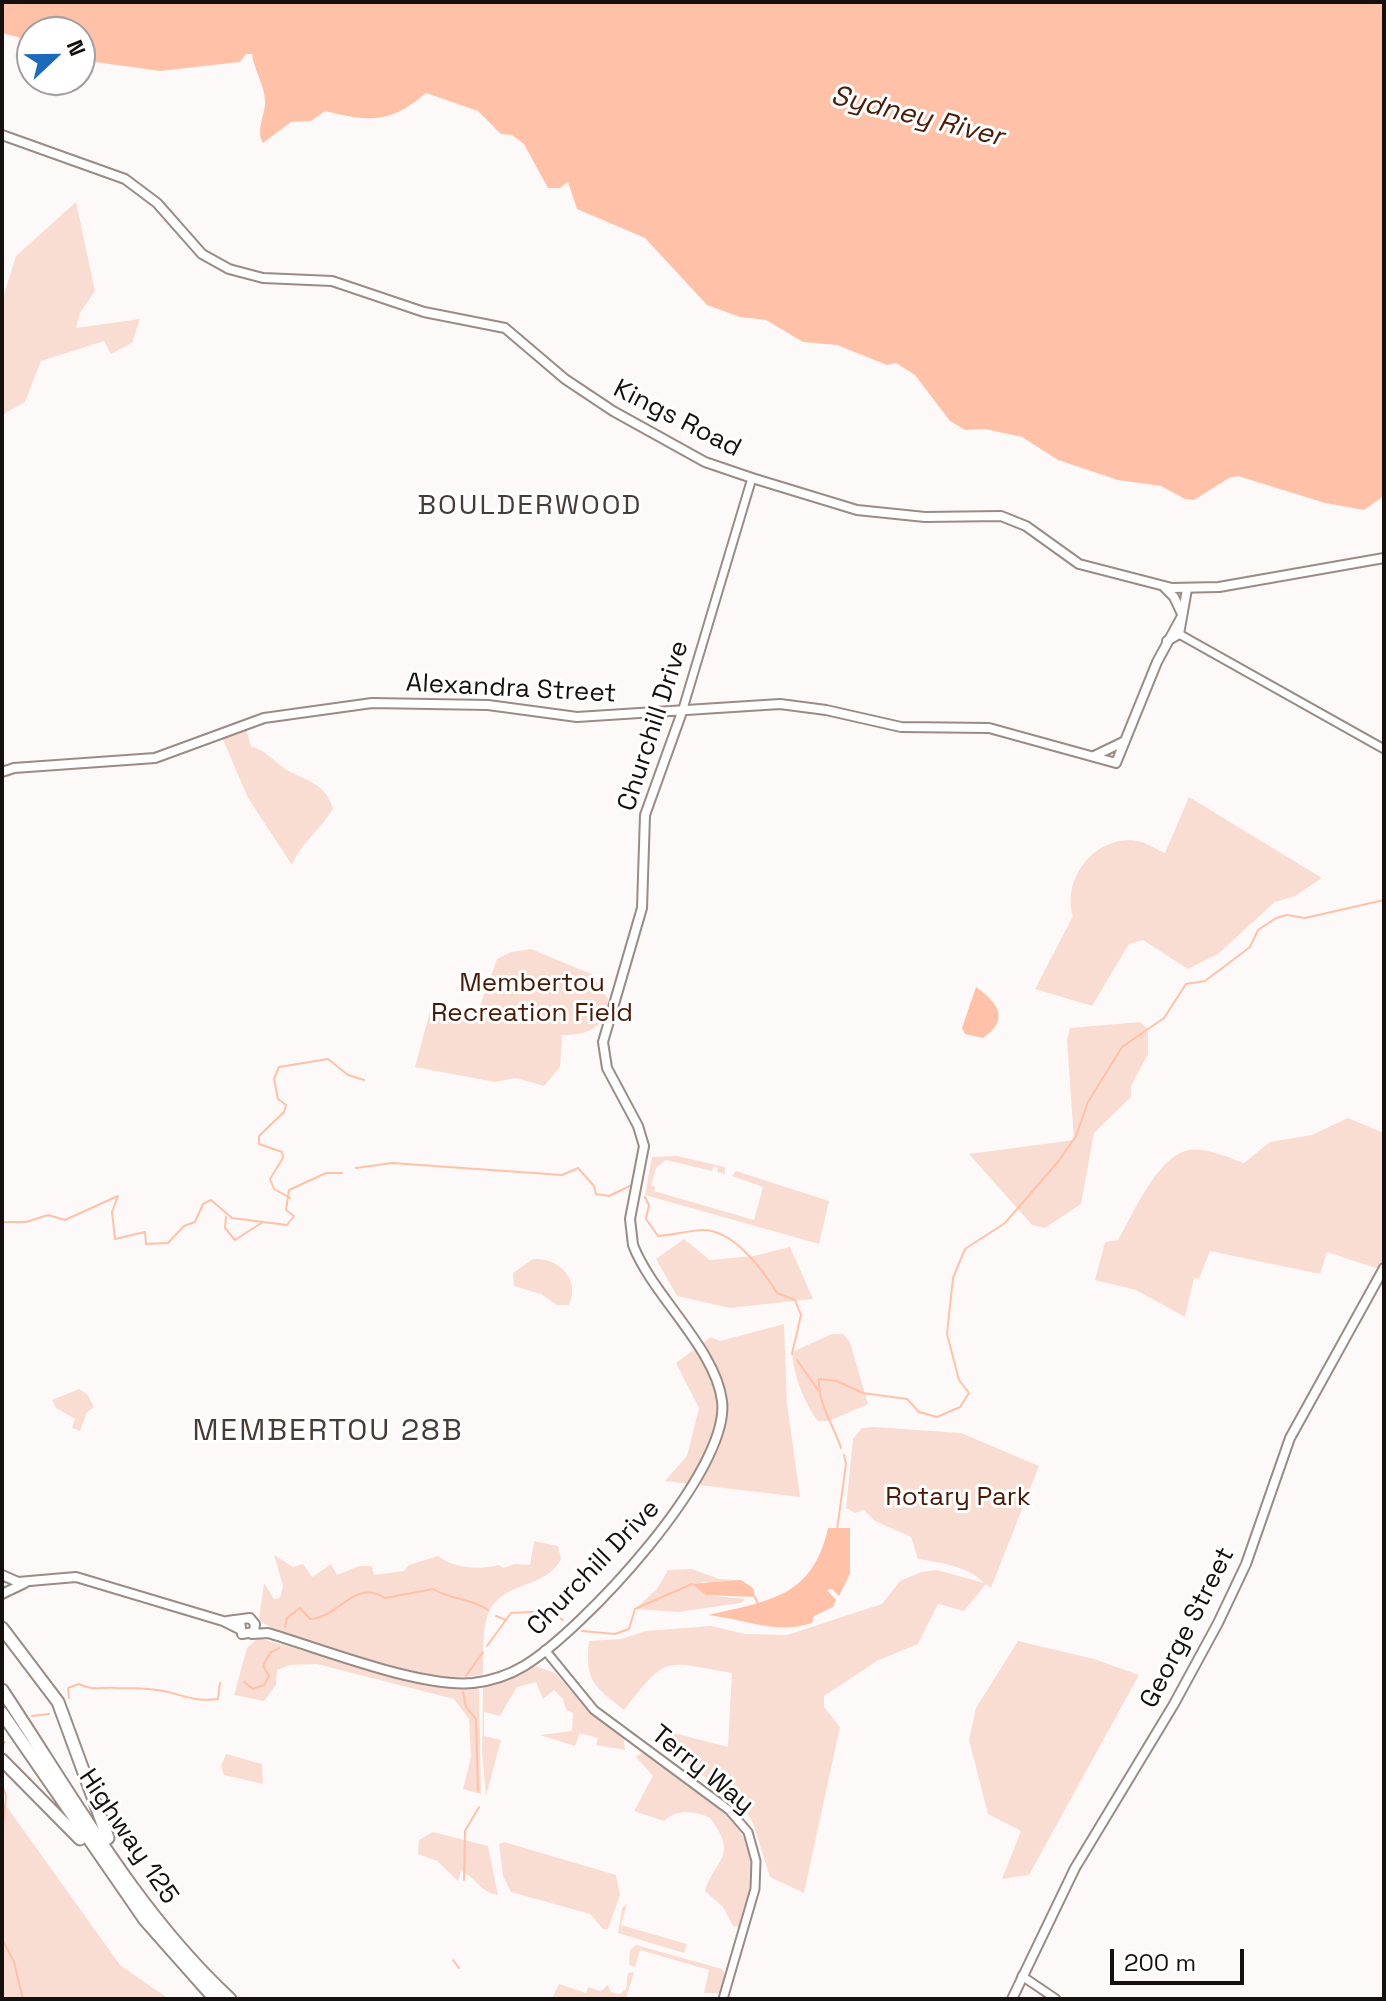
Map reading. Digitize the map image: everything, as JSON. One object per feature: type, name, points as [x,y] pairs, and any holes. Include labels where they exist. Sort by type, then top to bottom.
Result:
[{"type":"highway","points":[[2,1628],[58,1702],[129,1890]]},
{"type":"highway","name":"Highway 125","points":[[2,1690],[168,1949],[215,1999]]},
{"type":"highway","name":"Highway 125","points":[[2,1713],[129,1890],[230,1999]]},
{"type":"highway","points":[[2,1760],[56,1811],[129,1890]]},
{"type":"main road","name":"Kings Road","points":[[2,135],[125,179],[157,203],[202,254],[229,269],[263,278],[332,281],[420,310],[505,328],[560,375],[613,411],[705,462],[752,478],[857,510],[925,517],[1001,516],[1026,526],[1079,564],[1163,586],[1187,589],[1384,558]]},
{"type":"main road","points":[[1163,586],[1174,597],[1182,615]]},
{"type":"main road","points":[[1167,641],[1179,634],[1187,589]]},
{"type":"main road","points":[[1167,641],[1182,615]]},
{"type":"main road","name":"Alexandra Street","points":[[2,772],[14,768],[155,758],[264,718],[348,705],[488,705],[577,717],[780,704],[897,727],[989,728],[1093,756],[1126,741],[1167,641]]},
{"type":"main road","name":"Churchill Drive","points":[[255,1624],[268,1633],[423,1678],[455,1683],[505,1675],[545,1650],[668,1524],[714,1447],[722,1421],[722,1400],[713,1373],[633,1245],[630,1219],[644,1146],[638,1126],[609,1073],[603,1053],[606,1026],[642,908],[645,815],[682,712]]},
{"type":"main road","name":"George Street","points":[[1012,1999],[1075,1868],[1170,1712],[1218,1623],[1246,1564],[1290,1438],[1384,1268]]},
{"type":"main road","points":[[2,1576],[18,1582],[80,1578],[239,1625],[244,1635],[252,1634],[255,1624],[247,1618],[239,1625]]},
{"type":"main road","points":[[2,1576],[5,1583],[2,1595]]},
{"type":"main road","points":[[2,1595],[37,1579]]},
{"type":"main road","name":"Churchill Drive","points":[[252,1634],[268,1633]]},
{"type":"street","name":"Churchill Drive","points":[[682,712],[752,478]]},
{"type":"street","points":[[1179,634],[1384,749]]},
{"type":"street","name":"Terry Way","points":[[545,1650],[594,1710],[729,1810],[748,1832],[756,1861],[755,1889],[723,1999]]},
{"type":"street","points":[[1022,1976],[1056,1999]]},
{"type":"green space","points":[[76,202],[95,291],[80,313],[76,328],[140,319],[132,343],[111,354],[104,341],[41,361],[25,402],[2,415],[2,301],[16,256]]},
{"type":"green space","points":[[245,725],[251,746],[320,788],[330,800],[333,809],[292,865],[248,798],[221,735]]},
{"type":"green space","points":[[1189,797],[1322,878],[1295,896],[1275,902],[1218,954],[1188,969],[1143,940],[1129,944],[1092,1006],[1035,989],[1073,916],[1073,886],[1087,860],[1111,843],[1126,840],[1142,842],[1165,853]]},
{"type":"green space","name":"Membertou Recreation Field","points":[[531,949],[591,974],[608,999],[604,1017],[594,1028],[580,1034],[562,1035],[560,1067],[544,1086],[516,1078],[495,1082],[415,1067],[431,1008],[460,1018],[476,1017],[497,959],[511,952]]},
{"type":"green space","points":[[1140,1022],[1148,1029],[1148,1054],[1131,1086],[1131,1097],[1094,1133],[1081,1204],[1045,1228],[1032,1225],[969,1154],[1074,1140],[1067,1040],[1070,1028]]},
{"type":"green space","points":[[1348,1118],[1384,1133],[1384,1260],[1379,1269],[1327,1252],[1320,1274],[1210,1251],[1199,1279],[1194,1278],[1185,1317],[1136,1290],[1095,1280],[1105,1242],[1118,1240],[1156,1175],[1177,1155],[1188,1150],[1202,1150],[1244,1163],[1270,1142],[1312,1135]]},
{"type":"green space","points":[[677,1156],[725,1167],[725,1174],[717,1172],[718,1168],[714,1166],[712,1171],[666,1160],[656,1168],[651,1185],[655,1187],[654,1191],[754,1220],[763,1187],[732,1176],[736,1171],[829,1201],[819,1244],[645,1195],[652,1157]]},
{"type":"green space","points":[[684,1239],[710,1260],[754,1256],[790,1247],[813,1299],[730,1308],[677,1296],[656,1259]]},
{"type":"green space","points":[[533,1259],[551,1262],[565,1272],[572,1287],[569,1305],[557,1305],[541,1294],[514,1286],[513,1273]]},
{"type":"green space","points":[[784,1324],[787,1403],[800,1497],[665,1481],[687,1456],[699,1408],[676,1363],[711,1337],[720,1341]]},
{"type":"green space","points":[[832,1334],[843,1334],[850,1342],[868,1404],[829,1421],[818,1421],[800,1389],[792,1352]]},
{"type":"green space","points":[[79,1389],[87,1394],[94,1407],[87,1412],[80,1431],[72,1428],[75,1419],[56,1408],[52,1400]]},
{"type":"green space","name":"Rotary Park","points":[[862,1428],[961,1433],[1039,1466],[991,1588],[986,1584],[964,1611],[938,1604],[918,1644],[877,1661],[824,1696],[824,1707],[840,1727],[804,1893],[770,1877],[753,1823],[743,1806],[659,1743],[666,1731],[728,1747],[732,1673],[692,1666],[669,1666],[650,1679],[624,1710],[594,1682],[588,1665],[589,1641],[621,1639],[646,1631],[711,1626],[745,1634],[787,1635],[882,1604],[900,1581],[921,1572],[937,1570],[984,1583],[962,1569],[918,1559],[911,1537],[875,1521],[864,1510],[855,1513],[846,1508],[853,1439]]},
{"type":"green space","points":[[534,1541],[558,1546],[561,1559],[546,1575],[507,1593],[491,1608],[484,1631],[483,1675],[445,1678],[426,1675],[311,1643],[270,1627],[259,1619],[264,1583],[274,1599],[280,1598],[283,1586],[274,1555],[293,1567],[303,1564],[312,1577],[331,1564],[337,1575],[359,1566],[372,1566],[374,1575],[404,1571],[409,1565],[438,1556],[452,1564],[468,1567],[530,1565]]},
{"type":"green space","points":[[692,1569],[719,1579],[741,1580],[720,1584],[701,1582],[706,1595],[745,1599],[741,1603],[678,1612],[635,1609],[657,1589],[668,1570]]},
{"type":"green space","points":[[258,1638],[428,1685],[479,1687],[481,1794],[463,1789],[471,1757],[469,1719],[454,1699],[317,1664],[290,1665],[277,1670],[276,1685],[264,1701],[234,1695],[247,1648]]},
{"type":"green space","points":[[1018,1641],[1094,1659],[1139,1675],[1029,1875],[1002,1879],[1021,1831],[988,1814],[969,1740],[976,1708]]},
{"type":"green space","points":[[536,1666],[555,1673],[587,1709],[623,1735],[625,1750],[596,1745],[598,1738],[580,1733],[575,1746],[540,1735],[572,1731],[573,1713],[566,1710],[563,1699],[554,1690],[543,1699],[536,1682],[517,1687],[500,1716],[484,1712],[484,1736],[501,1740],[486,1796],[482,1752],[483,1686]]},
{"type":"green space","points":[[643,1752],[713,1804],[741,1833],[753,1864],[748,1903],[739,1927],[733,1926],[723,1907],[705,1891],[724,1850],[719,1831],[710,1818],[686,1812],[674,1814],[664,1821],[634,1811],[653,1776],[636,1757]]},
{"type":"green space","points":[[226,1754],[262,1764],[263,1784],[224,1775],[221,1766]]},
{"type":"green space","points":[[2,1800],[120,1965],[169,1999],[2,1999]]},
{"type":"green space","points":[[433,1832],[488,1846],[498,1895],[486,1891],[461,1871],[458,1881],[437,1861],[418,1854],[419,1840]]},
{"type":"green space","points":[[504,1842],[616,1875],[620,1895],[608,1929],[603,1929],[590,1914],[511,1892],[503,1876],[499,1844]]},
{"type":"green space","points":[[627,1904],[621,1925],[687,1944],[684,1953],[618,1933],[622,1908]]},
{"type":"green space","points":[[636,1945],[722,1969],[726,1975],[721,1993],[704,1993],[709,1970],[640,1950],[635,1967],[629,1965],[630,1950]]},
{"type":"green space","points":[[634,1972],[626,1999],[553,1997],[559,1984],[586,1993],[588,1987],[601,1991],[608,1985],[611,1992],[620,1994],[626,1989],[628,1973]]},
{"type":"water","name":"Sydney River","points":[[2,2],[1384,2],[1384,496],[1364,510],[1325,503],[1238,476],[1229,478],[1194,500],[1185,499],[1161,486],[1118,480],[1058,460],[1022,437],[985,429],[965,430],[950,421],[915,375],[896,363],[887,365],[837,345],[803,342],[766,320],[740,317],[707,305],[645,238],[577,209],[568,182],[560,188],[548,188],[524,144],[512,135],[501,134],[478,111],[426,93],[401,110],[378,118],[325,111],[311,121],[291,122],[263,143],[260,129],[265,98],[252,54],[246,54],[240,62],[160,71],[96,62],[96,16],[16,16],[16,37],[2,33]]},
{"type":"water","points":[[976,987],[995,1005],[999,1017],[992,1031],[983,1038],[965,1034],[962,1028]]},
{"type":"water","points":[[828,1528],[850,1528],[850,1574],[839,1596],[832,1589],[827,1590],[836,1600],[833,1607],[814,1616],[812,1623],[772,1627],[708,1615],[769,1600],[800,1582],[812,1569]]},
{"type":"water","points":[[741,1580],[753,1588],[755,1597],[706,1595],[692,1584]]},
{"type":"waterway","points":[[841,1448],[823,1405],[819,1379],[837,1381],[863,1393],[907,1399],[919,1412],[937,1417],[960,1407],[969,1393],[959,1380],[947,1334],[953,1278],[965,1249],[1005,1223],[1057,1163],[1076,1136],[1088,1102],[1122,1047],[1164,1018],[1186,984],[1205,981],[1250,947],[1258,930],[1276,918],[1287,915],[1305,918],[1384,900]]},
{"type":"waterway","points":[[290,1198],[274,1189],[270,1179],[283,1158],[282,1152],[259,1144],[259,1136],[284,1112],[286,1105],[278,1099],[274,1079],[279,1067],[328,1059],[348,1075],[364,1080]]},
{"type":"waterway","points":[[356,1168],[392,1163],[562,1175],[578,1168],[594,1186],[596,1194],[609,1196],[632,1185]]},
{"type":"waterway","points":[[2,1222],[26,1222],[48,1215],[65,1220],[118,1196],[112,1212],[115,1239],[145,1232],[146,1244],[168,1243],[184,1226],[195,1222],[203,1204],[211,1200],[232,1218],[287,1225],[294,1216],[286,1210],[289,1190],[326,1173],[342,1173]]},
{"type":"waterway","points":[[645,1197],[649,1205],[646,1219],[658,1236],[702,1230],[725,1236],[746,1252],[777,1293],[795,1300],[801,1315],[792,1354]]},
{"type":"waterway","points":[[226,1217],[225,1228],[235,1240],[263,1222]]},
{"type":"waterway","points":[[797,1360],[818,1390]]},
{"type":"waterway","points":[[837,1530],[846,1464],[844,1455]]},
{"type":"waterway","points":[[582,1631],[615,1634],[629,1629],[635,1609],[692,1584]]},
{"type":"waterway","points":[[285,1627],[287,1618],[300,1608],[310,1619],[320,1617],[364,1593],[385,1598],[433,1589],[488,1610]]},
{"type":"waterway","points":[[755,1597],[758,1604]]},
{"type":"waterway","points":[[487,1646],[511,1613],[549,1611],[563,1620]]},
{"type":"waterway","points":[[496,1616],[506,1620]]},
{"type":"waterway","points":[[244,1682],[253,1689],[264,1685],[269,1676],[263,1666],[270,1653],[279,1648]]},
{"type":"waterway","points":[[466,1676],[483,1652]]},
{"type":"waterway","points":[[69,1698],[68,1688],[79,1684],[93,1688],[155,1690],[211,1700],[218,1699],[220,1683]]},
{"type":"waterway","points":[[463,1692],[466,1707],[476,1719],[478,1791]]},
{"type":"waterway","points":[[32,1716],[49,1714]]},
{"type":"waterway","points":[[2,1746],[5,1742]]},
{"type":"waterway","points":[[2,1784],[6,1796],[2,1838]]},
{"type":"waterway","points":[[464,1880],[465,1831],[479,1807]]},
{"type":"waterway","points":[[2,1939],[14,1962],[23,1999]]},
{"type":"waterway","points":[[453,1960],[459,1968]]},
{"type":"district","name":"BOULDERWOOD","points":[[530,506]]},
{"type":"district","name":"MEMBERTOU 28B","points":[[328,1432]]}]
